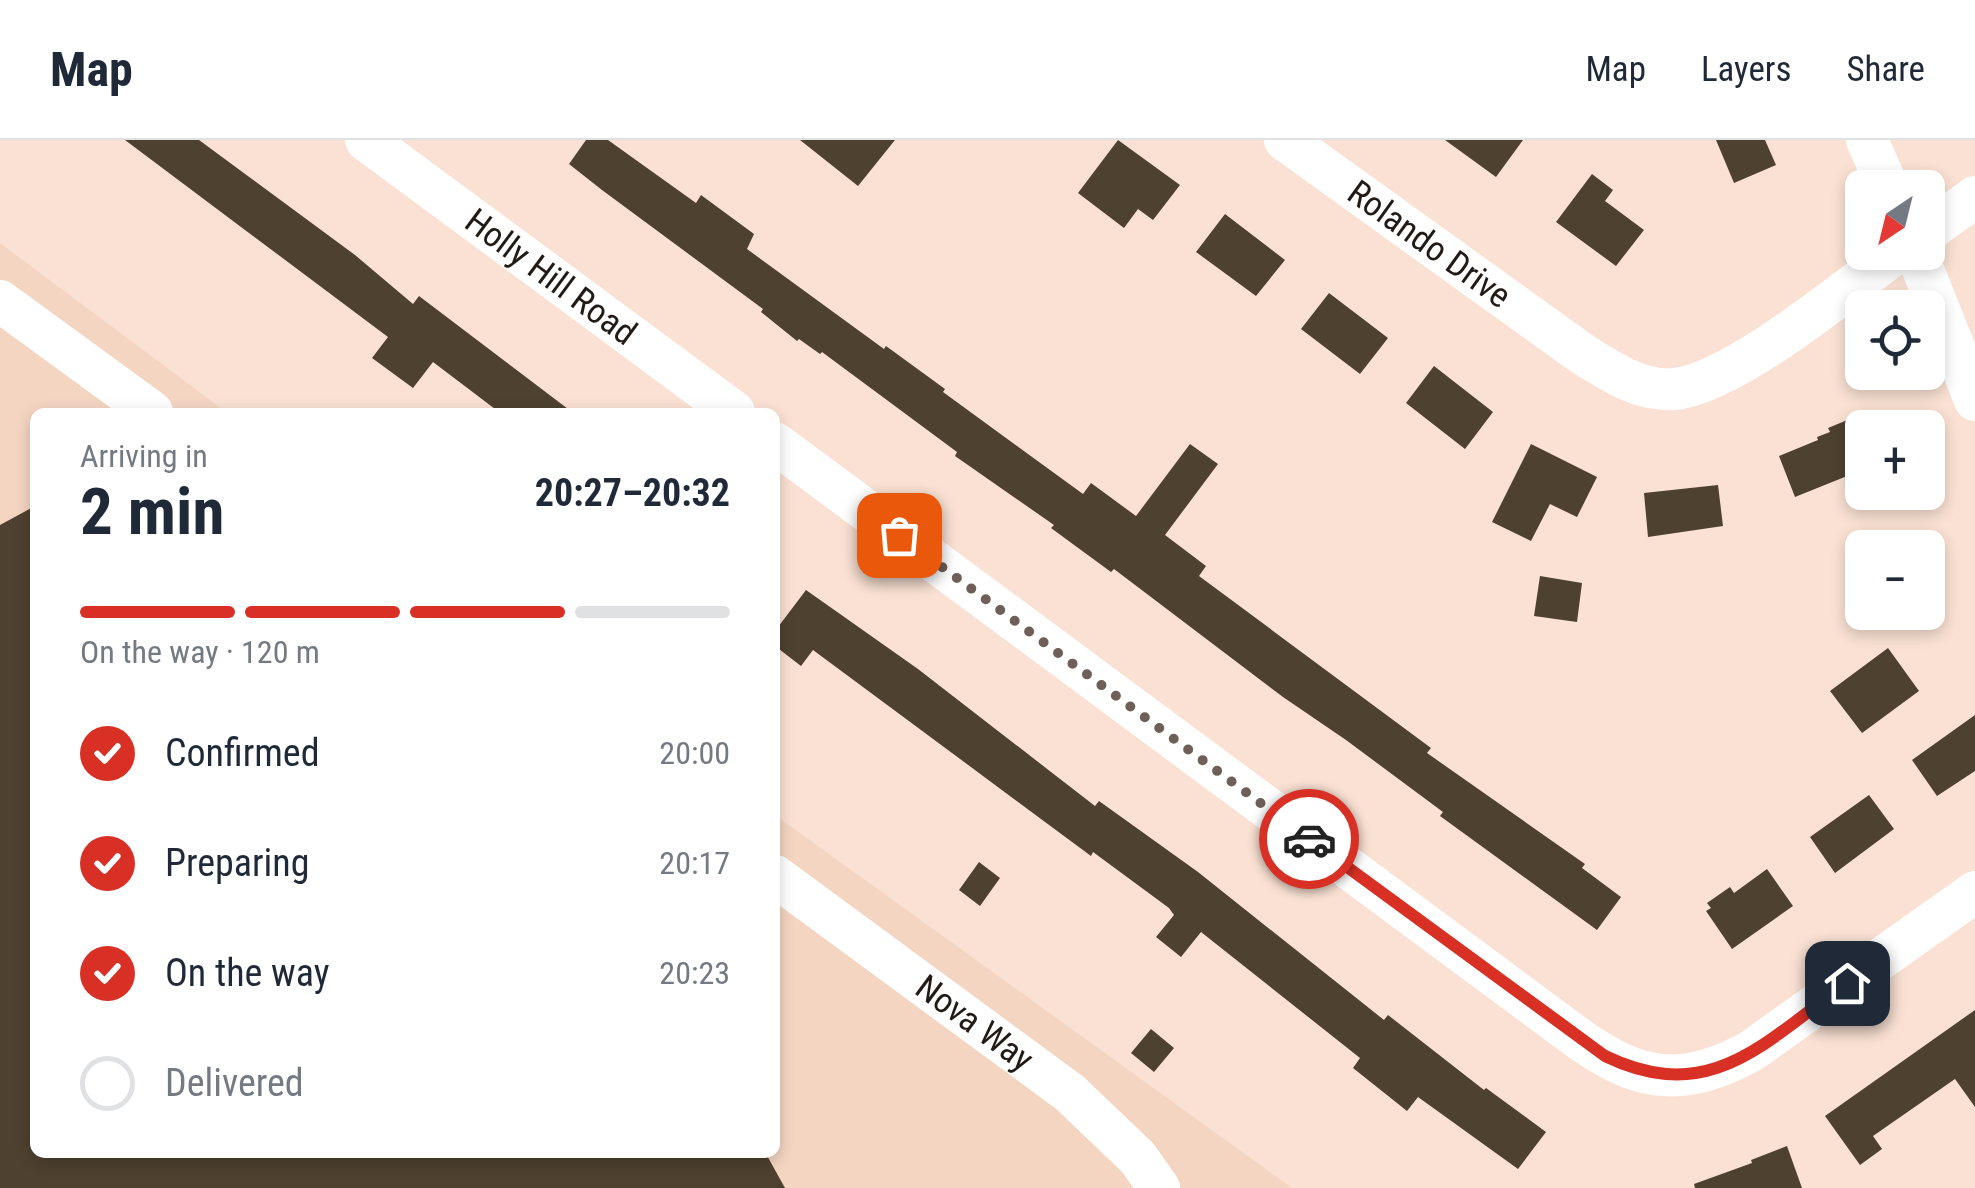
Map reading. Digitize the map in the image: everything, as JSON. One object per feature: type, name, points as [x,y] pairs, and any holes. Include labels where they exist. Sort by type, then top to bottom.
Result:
[{"type":"street","name":"Holly Hill Road","points":[[366,140],[729,408]]},
{"type":"street","name":"Rolando Drive","points":[[1286,140],[1361,198],[1581,354],[1621,378],[1672,389],[1696,384],[1734,366],[1872,270]]},
{"type":"street","points":[[1867,140],[1880,170]]},
{"type":"street","points":[[1945,219],[1975,197]]},
{"type":"street","points":[[1923,270],[1975,400]]},
{"type":"street","points":[[0,301],[147,408]]},
{"type":"street","points":[[780,447],[1605,1056],[1638,1072],[1684,1077],[1722,1068],[1975,892]]},
{"type":"street","name":"Nova Way","points":[[780,880],[1070,1094],[1138,1158],[1159,1188]]},
{"type":"shaded area","points":[[0,243],[221,408],[30,408],[30,1158],[780,1158],[780,819],[1292,1188],[0,1188]]},
{"type":"building","points":[[125,140],[199,140],[355,255],[413,304],[419,296],[567,408],[494,408],[433,362],[413,388],[372,358],[388,337]]},
{"type":"building","points":[[586,140],[608,140],[696,203],[701,195],[754,234],[747,249],[945,389],[943,392],[1083,494],[1091,483],[1136,516],[1190,444],[1218,464],[1165,535],[1206,566],[1199,576],[1431,748],[1427,753],[1585,864],[1582,868],[1621,897],[1597,930],[1114,569],[1111,572],[1051,528],[1054,525],[955,456],[957,452],[822,352],[797,341],[761,312],[763,309],[602,190],[569,164]]},
{"type":"building","points":[[800,140],[895,140],[858,186]]},
{"type":"building","points":[[1118,140],[1180,185],[1153,220],[1138,209],[1124,228],[1078,193]]},
{"type":"building","points":[[1445,140],[1523,140],[1496,177]]},
{"type":"building","points":[[1716,140],[1765,140],[1776,165],[1734,183]]},
{"type":"building","points":[[1592,174],[1613,190],[1605,201],[1644,230],[1616,266],[1556,222]]},
{"type":"building","points":[[1225,214],[1285,260],[1256,296],[1196,252]]},
{"type":"building","points":[[1329,293],[1388,338],[1360,374],[1301,329]]},
{"type":"building","points":[[1434,366],[1493,412],[1465,449],[1406,403]]},
{"type":"building","points":[[1845,421],[1845,477],[1795,497],[1779,456],[1818,440],[1817,437],[1830,432],[1828,428]]},
{"type":"building","points":[[1531,444],[1597,477],[1577,517],[1550,504],[1531,541],[1492,522]]},
{"type":"building","points":[[1718,485],[1723,526],[1648,537],[1644,493]]},
{"type":"building","points":[[30,509],[30,1158],[768,1158],[785,1188],[0,1188],[0,525]]},
{"type":"building","points":[[1540,576],[1582,583],[1577,622],[1534,616]]},
{"type":"building","points":[[806,590],[918,669],[1095,806],[1099,801],[1198,872],[1384,1020],[1388,1015],[1484,1090],[1546,1132],[1518,1169],[1418,1097],[1407,1111],[1353,1068],[1360,1058],[1201,932],[1181,957],[1156,937],[1174,915],[1169,908],[1093,852],[1091,856],[813,650],[801,666],[780,650],[780,624]]},
{"type":"building","points":[[1888,648],[1919,691],[1862,733],[1830,691]]},
{"type":"building","points":[[1975,715],[1975,771],[1937,796],[1912,760]]},
{"type":"building","points":[[1869,795],[1894,829],[1835,873],[1810,837]]},
{"type":"building","points":[[979,862],[1000,878],[980,906],[959,890]]},
{"type":"building","points":[[1767,869],[1793,906],[1732,949],[1706,911],[1711,908],[1707,903],[1730,887],[1734,893]]},
{"type":"building","points":[[1975,1010],[1975,1107],[1955,1079],[1873,1136],[1882,1149],[1860,1165],[1825,1116]]},
{"type":"building","points":[[1151,1029],[1174,1048],[1154,1072],[1131,1053]]},
{"type":"building","points":[[1787,1146],[1802,1188],[1695,1188],[1694,1184]]},
{"type":"way so far","points":[[899,535],[1309,839]]},
{"type":"route","points":[[1309,839],[1605,1056],[1638,1072],[1684,1077],[1722,1068],[1847,983]]}]
